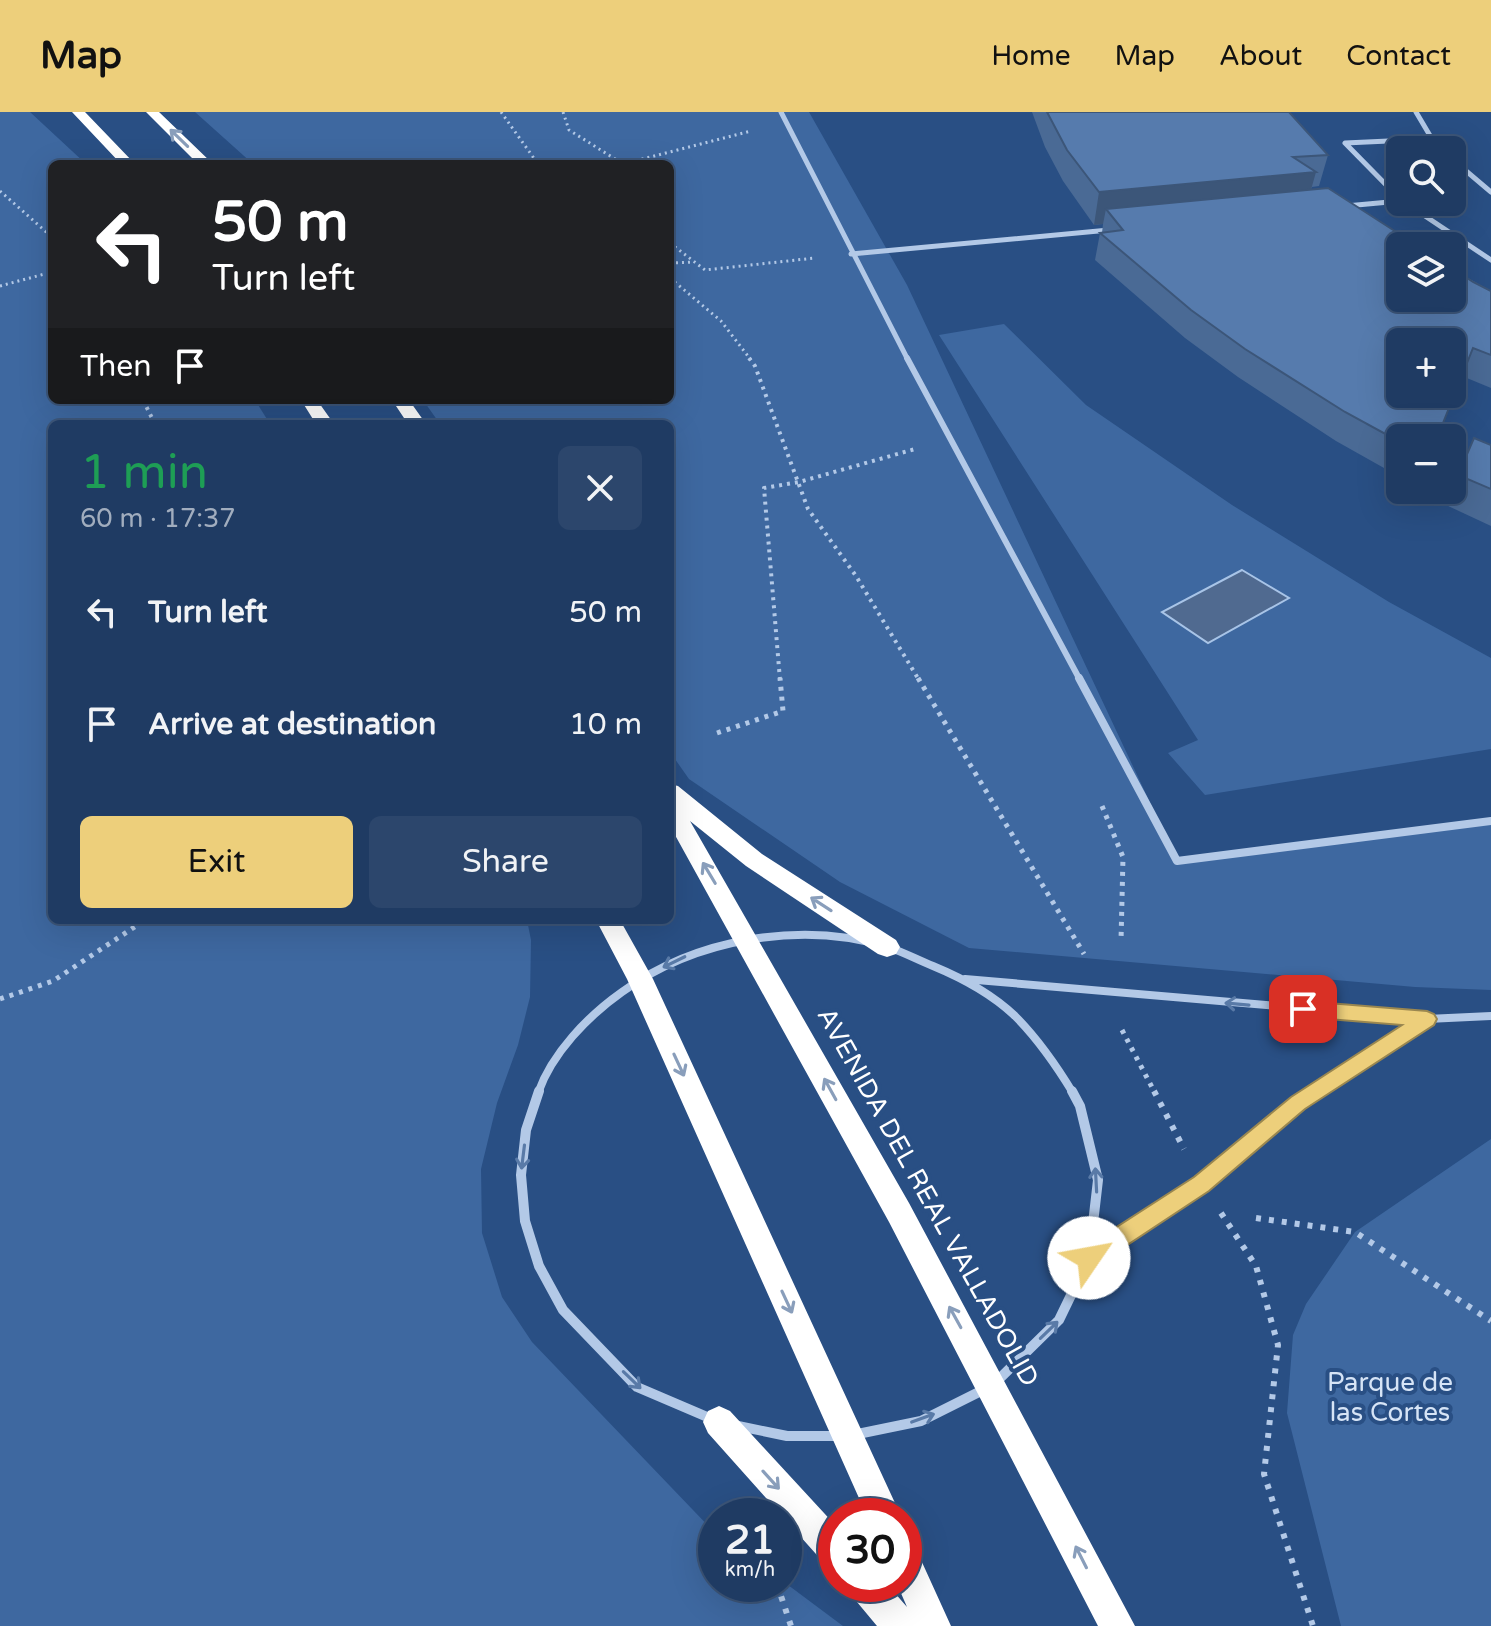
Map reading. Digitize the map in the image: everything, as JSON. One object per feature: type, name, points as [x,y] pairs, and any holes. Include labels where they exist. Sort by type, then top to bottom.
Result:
[{"type":"highway","points":[[78,112],[124,160]]},
{"type":"highway","points":[[152,112],[202,160]]},
{"type":"highway","points":[[674,795],[754,860],[887,947]]},
{"type":"highway","name":"AVENIDA DEL REAL VALLADOLID","points":[[674,813],[749,939],[993,1385],[1117,1626]]},
{"type":"highway","points":[[610,924],[640,979],[876,1498]]},
{"type":"highway","points":[[719,1422],[818,1531]]},
{"type":"highway","points":[[922,1601],[933,1626]]},
{"type":"highway","points":[[879,1602],[900,1626]]},
{"type":"street","points":[[781,112],[851,254],[1177,861],[1491,821]]},
{"type":"street","points":[[1416,112],[1430,136]]},
{"type":"street","points":[[1386,141],[1345,143],[1386,185]]},
{"type":"street","points":[[1466,171],[1491,192]]},
{"type":"street","points":[[1337,207],[1386,202]]},
{"type":"street","points":[[1424,216],[1491,260]]},
{"type":"street","points":[[851,254],[1116,229]]},
{"type":"street","points":[[791,936],[837,938],[887,947],[964,979],[1013,1014],[1053,1059],[1080,1106],[1098,1180],[1089,1258],[1059,1320],[993,1385],[921,1421],[848,1436],[787,1436],[719,1422],[637,1387],[563,1310],[539,1266],[525,1221],[521,1175],[526,1130],[540,1088],[563,1050],[597,1010],[640,979],[687,956],[749,939],[791,936]]},
{"type":"street","points":[[964,979],[1427,1019],[1491,1016]]},
{"type":"street","points":[[1089,1258],[1202,1184],[1298,1103],[1427,1019]]},
{"type":"path","points":[[501,112],[535,160]]},
{"type":"path","points":[[563,112],[569,130],[617,160]]},
{"type":"path","points":[[638,160],[786,121]]},
{"type":"path","points":[[0,191],[48,233]]},
{"type":"path","points":[[674,246],[705,270],[851,254]]},
{"type":"path","points":[[674,263],[694,262]]},
{"type":"path","points":[[0,286],[48,273]]},
{"type":"path","points":[[674,281],[721,321],[755,366],[808,509],[864,589],[1076,938],[1202,1184],[1256,1266],[1278,1345],[1264,1474],[1313,1626]]},
{"type":"path","points":[[717,733],[783,711],[764,488],[799,482],[951,439]]},
{"type":"path","points":[[1100,800],[1123,857],[1121,941]]},
{"type":"path","points":[[0,999],[53,981],[139,924]]},
{"type":"path","points":[[1256,1218],[1355,1232],[1491,1321]]},
{"type":"path","points":[[783,1602],[791,1626]]},
{"type":"green space","points":[[0,112],[30,112],[82,160],[48,160],[48,404],[258,404],[268,420],[48,420],[48,924],[528,924],[531,940],[530,997],[518,1045],[497,1103],[481,1169],[482,1233],[502,1297],[532,1342],[698,1515],[698,1602],[802,1602],[802,1595],[843,1626],[0,1626]]},
{"type":"green space","points":[[195,112],[809,112],[907,285],[1177,860],[1491,821],[1491,990],[1415,987],[969,948],[840,882],[689,779],[674,758],[674,420],[437,420],[426,404],[674,404],[674,160],[249,160]]},
{"type":"green space","points":[[1004,324],[1086,405],[1232,505],[1389,602],[1491,658],[1491,749],[1205,795],[1168,753],[1198,740],[939,335]]},
{"type":"green space","name":"Parque de las Cortes","points":[[1491,1139],[1491,1626],[1341,1626],[1287,1413],[1293,1335],[1306,1304],[1355,1232]]},
{"type":"shaded area","points":[[1242,570],[1289,598],[1208,643],[1162,612]]},
{"type":"building","points":[[1047,112],[1289,112],[1328,155],[1293,157],[1316,172],[1099,192],[1067,150]]},
{"type":"building","points":[[1328,188],[1396,232],[1386,232],[1386,312],[1466,312],[1466,277],[1491,291],[1491,355],[1473,348],[1466,366],[1466,328],[1386,328],[1386,408],[1449,408],[1443,424],[1386,424],[1386,434],[1245,349],[1191,310],[1100,233],[1123,230],[1106,209]]},
{"type":"building","points":[[1474,438],[1491,445],[1491,489],[1466,478],[1466,456]]},
{"type":"route","points":[[1089,1258],[1202,1184],[1298,1103],[1427,1019],[1303,1009]]}]
